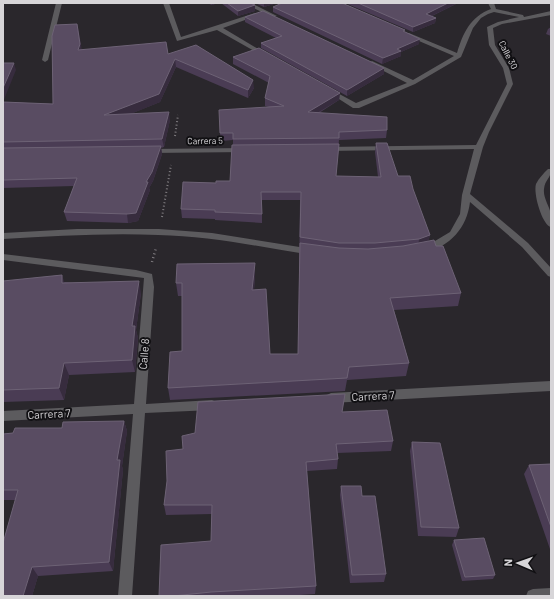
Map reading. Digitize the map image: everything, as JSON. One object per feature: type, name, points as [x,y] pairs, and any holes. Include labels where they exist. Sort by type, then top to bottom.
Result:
[{"type":"street","points":[[45,60],[58,3]]},
{"type":"street","points":[[166,3],[179,40],[218,28],[276,7]]},
{"type":"street","points":[[246,3],[279,18]]},
{"type":"street","points":[[490,3],[494,10]]},
{"type":"street","points":[[322,87],[356,106],[413,83],[459,56],[468,29],[485,13],[494,10],[525,17]]},
{"type":"street","name":"Calle 30","points":[[479,147],[485,132],[510,84],[506,68],[494,50],[489,35],[490,27],[525,17],[551,13]]},
{"type":"street","points":[[218,28],[273,59]]},
{"type":"street","points":[[401,31],[459,56]]},
{"type":"street","points":[[364,59],[413,83]]},
{"type":"street","points":[[314,149],[479,147],[466,195],[464,214],[453,234],[442,242],[420,252]]},
{"type":"street","name":"Carrera 5","points":[[142,152],[252,150]]},
{"type":"street","points":[[550,218],[538,191],[542,180],[551,171]]},
{"type":"street","points":[[466,195],[525,245],[551,274]]},
{"type":"street","points":[[3,236],[77,232],[159,232],[212,236],[324,254]]},
{"type":"street","points":[[3,241],[19,235]]},
{"type":"street","points":[[3,257],[136,273],[149,276]]},
{"type":"street","name":"Calle 8","points":[[125,596],[149,276]]},
{"type":"street","name":"Carrera 7","points":[[321,399],[551,386]]},
{"type":"street","name":"Carrera 7","points":[[3,416],[226,404]]},
{"type":"street","points":[[532,596],[551,595]]},
{"type":"path","points":[[149,276],[174,151],[178,115]]},
{"type":"building","points":[[227,3],[250,3],[255,5],[238,11]]},
{"type":"building","points":[[282,3],[342,3],[405,30],[403,31],[420,39],[397,49],[401,51],[383,58],[273,7]]},
{"type":"building","points":[[358,3],[448,3],[426,14],[436,18],[413,27]]},
{"type":"building","points":[[263,11],[384,68],[347,90],[261,43],[282,36],[245,17]]},
{"type":"building","points":[[77,24],[80,44],[78,50],[166,42],[168,54],[196,45],[253,80],[248,90],[175,59],[159,94],[104,115],[169,112],[162,139],[3,142],[3,102],[53,104],[52,36],[55,25]]},
{"type":"building","points":[[259,48],[340,93],[308,112],[387,117],[387,130],[339,132],[339,138],[233,139],[233,133],[220,133],[219,110],[284,106],[265,98],[270,76],[233,57]]},
{"type":"building","points":[[3,63],[14,63],[3,88]]},
{"type":"building","points":[[376,143],[387,143],[398,176],[410,176],[413,189],[430,235],[419,239],[375,243],[339,243],[300,237],[301,192],[261,192],[262,214],[181,209],[183,182],[216,183],[216,181],[230,181],[232,145],[339,144],[336,176],[381,177]]},
{"type":"building","points":[[161,146],[152,172],[146,182],[148,182],[136,213],[64,212],[77,178],[3,180],[3,148]]},
{"type":"building","points":[[434,240],[436,246],[443,246],[461,293],[390,298],[409,363],[349,367],[347,378],[168,388],[170,352],[182,351],[182,283],[176,283],[177,264],[255,263],[252,290],[266,289],[270,354],[298,354],[300,243],[339,248],[368,249],[403,246]]},
{"type":"building","points":[[62,275],[62,283],[139,281],[132,326],[135,326],[132,360],[64,363],[59,388],[3,390],[3,281]]},
{"type":"building","points":[[345,394],[342,412],[387,410],[393,441],[336,444],[338,459],[306,462],[316,586],[159,596],[161,545],[211,541],[212,505],[164,505],[167,481],[166,451],[183,449],[182,436],[195,433],[198,402]]},
{"type":"building","points":[[124,421],[117,460],[120,460],[109,562],[32,567],[23,596],[3,596],[3,543],[18,490],[3,490],[3,434],[13,433],[15,428],[62,428],[63,422]]},
{"type":"building","points":[[412,442],[440,443],[459,528],[421,527]]},
{"type":"building","points":[[551,464],[551,527],[529,465]]},
{"type":"building","points":[[341,486],[361,486],[362,496],[375,496],[386,574],[352,575]]},
{"type":"building","points":[[484,538],[495,575],[465,577],[454,540]]}]
